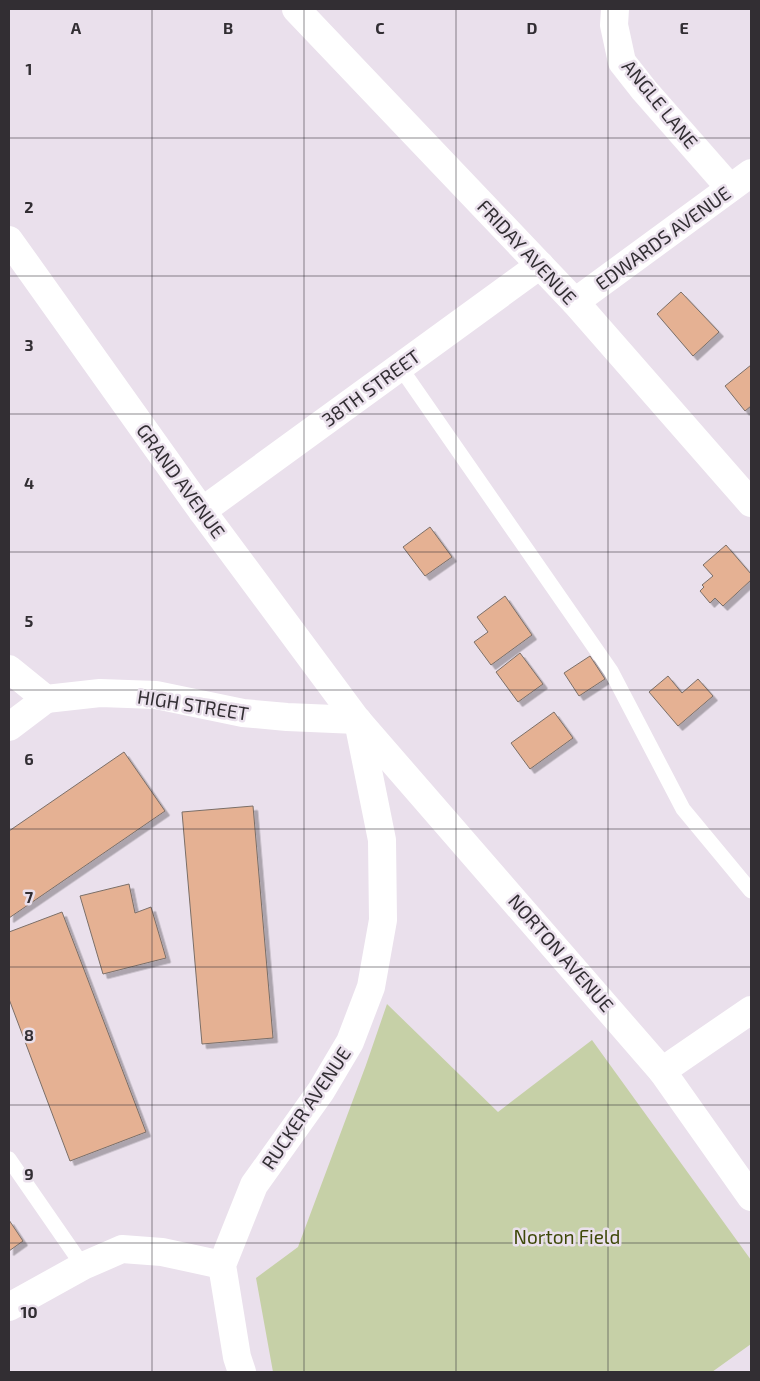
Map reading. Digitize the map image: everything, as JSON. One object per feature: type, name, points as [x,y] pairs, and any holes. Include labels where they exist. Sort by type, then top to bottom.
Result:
[{"type":"street","name":"FRIDAY AVENUE","points":[[296,9],[574,302],[751,503]]},
{"type":"street","name":"ANGLE LANE","points":[[615,9],[614,25],[622,62],[644,90],[741,181]]},
{"type":"street","name":"EDWARDS AVENUE","points":[[574,302],[741,181]]},
{"type":"street","name":"GRAND AVENUE","points":[[9,240],[202,511],[358,720]]},
{"type":"street","name":"38TH STREET","points":[[202,511],[540,266]]},
{"type":"street","points":[[9,669],[46,699],[9,727]]},
{"type":"street","name":"HIGH STREET","points":[[46,699],[100,694],[156,695],[243,714],[287,718],[358,720]]},
{"type":"street","name":"NORTON AVENUE","points":[[358,720],[662,1071],[751,1197]]},
{"type":"street","name":"RUCKER AVENUE","points":[[222,1265],[254,1184],[321,1091],[350,1042],[371,987],[382,920],[382,840],[358,720]]},
{"type":"street","points":[[662,1071],[751,1010]]},
{"type":"street","points":[[9,1307],[83,1266],[122,1249],[162,1252],[222,1265],[237,1357],[242,1372]]},
{"type":"lane","points":[[400,367],[611,671],[683,809],[751,891]]},
{"type":"lane","points":[[9,1158],[83,1266]]},
{"type":"green space","name":"Norton Field","points":[[387,1004],[498,1112],[592,1040],[751,1260],[751,1344],[712,1372],[273,1372],[256,1278],[298,1247]]},
{"type":"building","points":[[681,292],[719,332],[693,356],[657,314]]},
{"type":"building","points":[[751,365],[751,406],[745,411],[725,386]]},
{"type":"building","points":[[430,527],[452,557],[425,576],[403,547]]},
{"type":"building","points":[[726,545],[751,574],[751,580],[723,606],[715,598],[710,603],[700,591],[704,587],[702,585],[713,576],[703,565]]},
{"type":"building","points":[[505,596],[532,635],[491,665],[474,642],[488,632],[477,617]]},
{"type":"building","points":[[520,653],[543,684],[518,702],[496,672]]},
{"type":"building","points":[[590,656],[605,679],[579,696],[564,673]]},
{"type":"building","points":[[668,676],[682,693],[698,679],[713,696],[678,726],[649,692]]},
{"type":"building","points":[[554,712],[573,738],[530,769],[511,743]]},
{"type":"building","points":[[124,752],[165,811],[9,918],[9,831]]},
{"type":"building","points":[[253,806],[273,1038],[202,1044],[182,812]]},
{"type":"building","points":[[129,884],[135,913],[151,907],[166,958],[103,974],[80,896]]},
{"type":"building","points":[[62,912],[146,1132],[70,1161],[9,999],[9,932]]},
{"type":"building","points":[[9,1220],[23,1241],[9,1251]]}]
